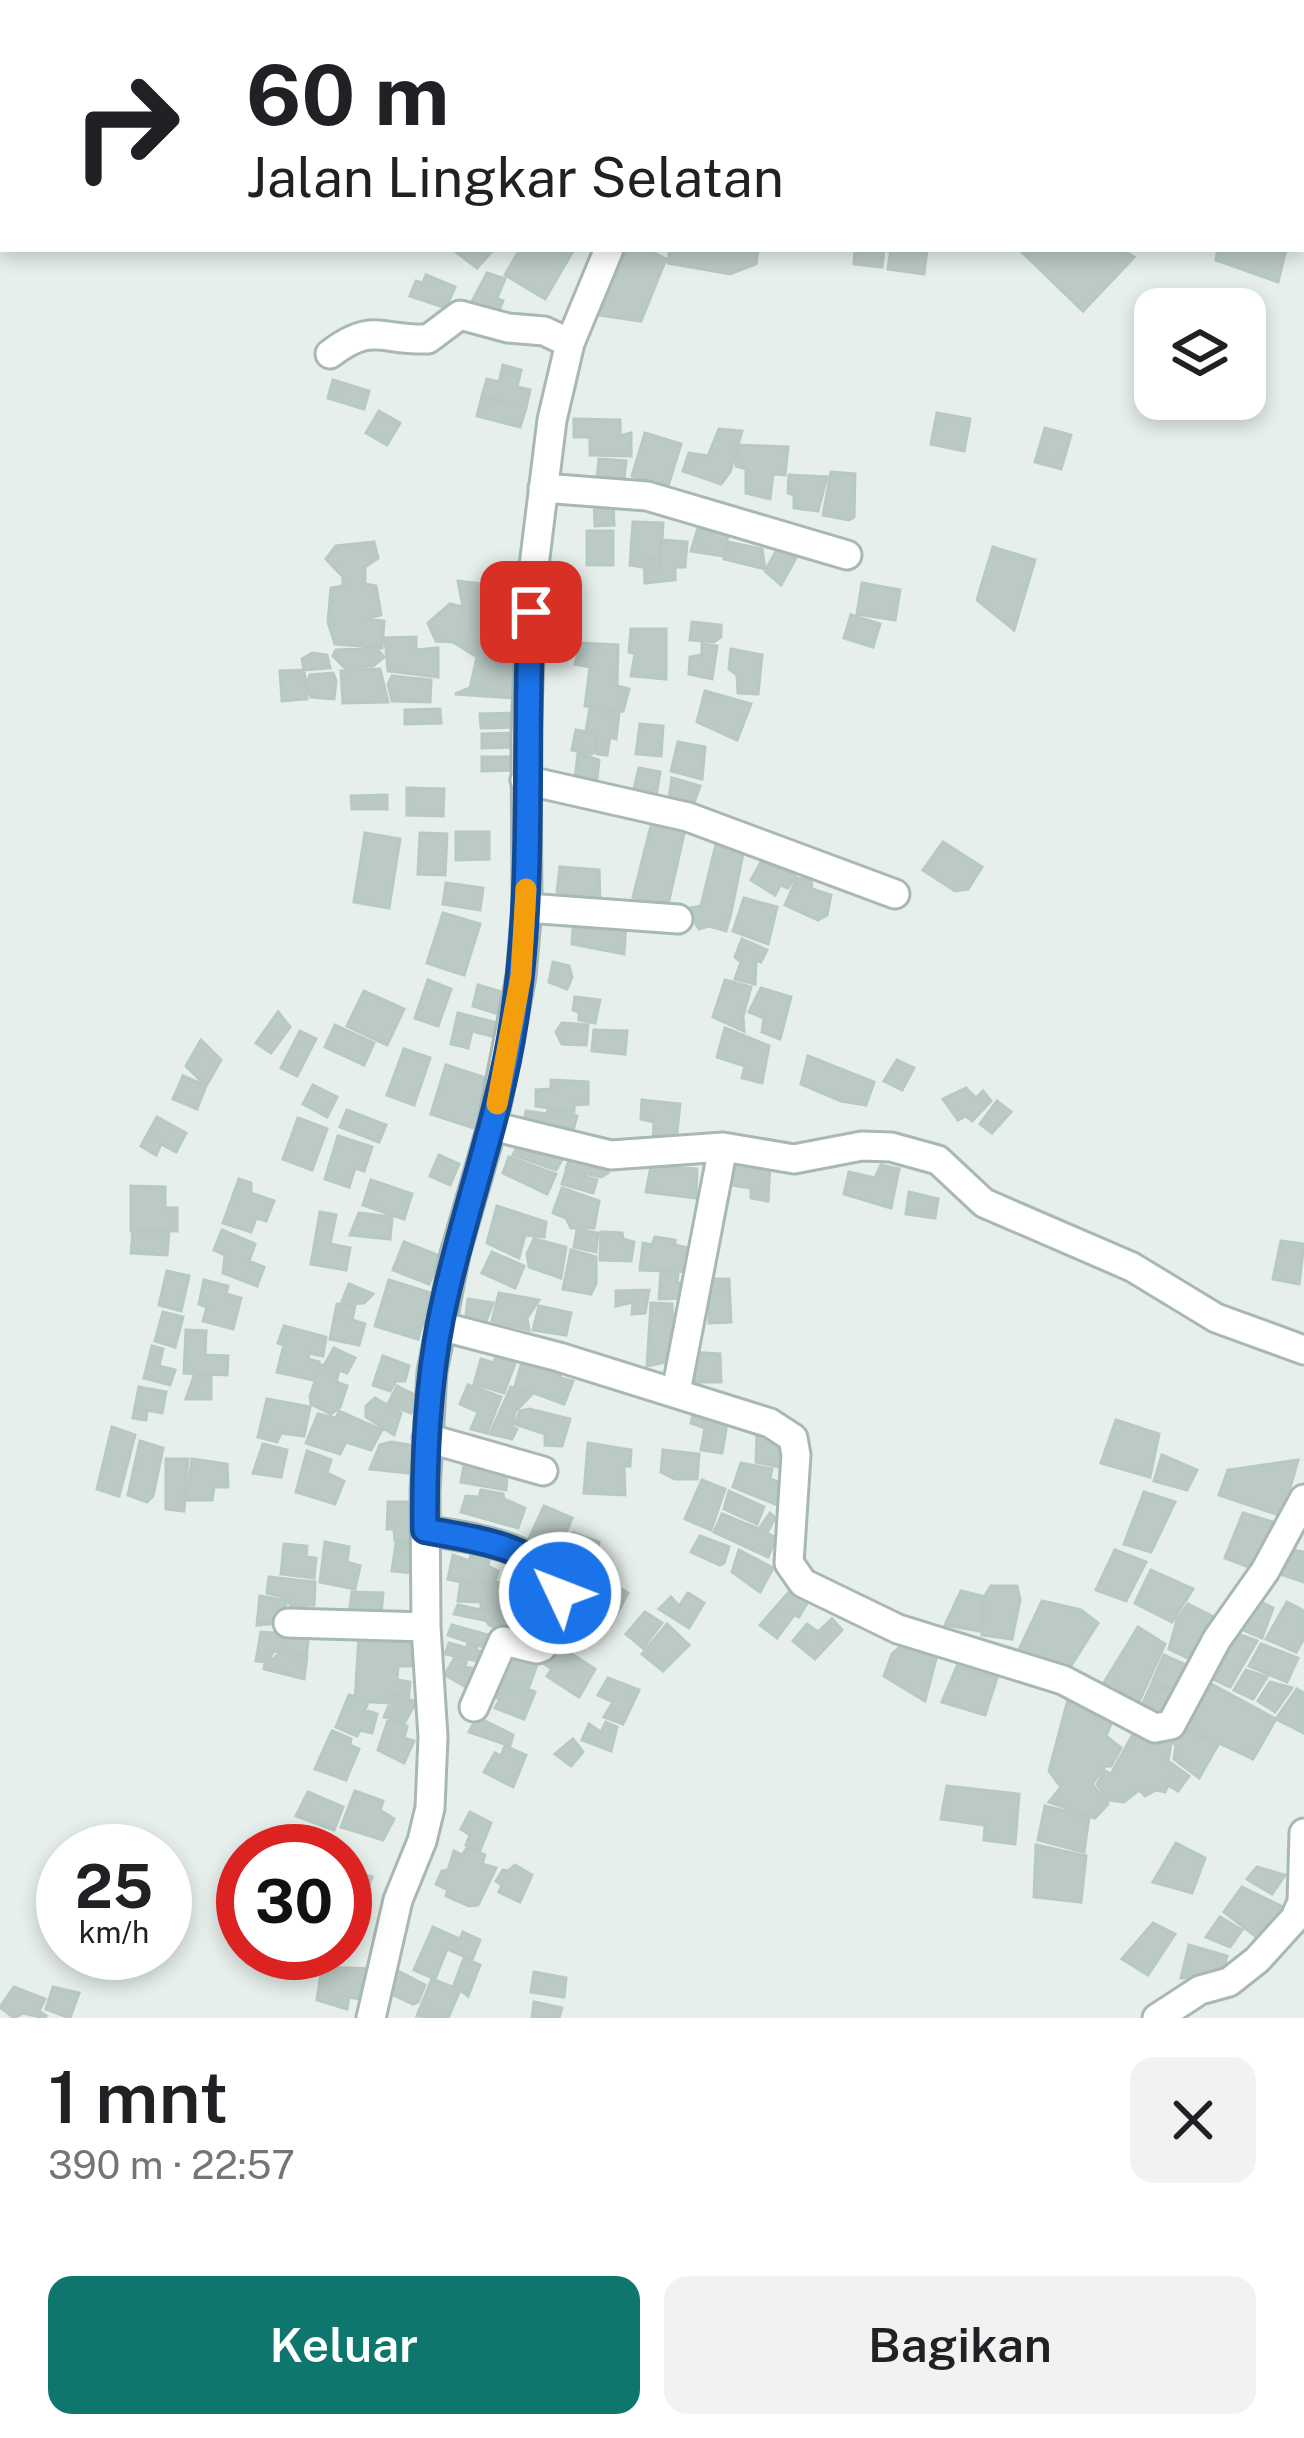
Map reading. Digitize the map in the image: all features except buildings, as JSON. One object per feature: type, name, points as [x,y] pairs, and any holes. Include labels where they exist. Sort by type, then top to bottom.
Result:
[{"type":"street","points":[[371,2018],[398,1900],[430,1808],[428,1438],[440,1326],[513,1027],[527,908],[525,780],[532,582],[543,488],[559,380],[608,252]]},
{"type":"street","points":[[330,354],[350,338],[367,333],[428,339],[460,315],[508,328],[544,331],[570,343]]},
{"type":"street","points":[[543,488],[647,496],[847,555]]},
{"type":"street","points":[[525,780],[688,817],[895,894]]},
{"type":"street","points":[[527,908],[678,919]]},
{"type":"street","points":[[492,1126],[611,1156],[723,1147],[794,1159],[862,1146],[891,1147],[938,1160],[984,1203],[1132,1267],[1216,1318],[1304,1350]]},
{"type":"street","points":[[676,1392],[723,1147]]},
{"type":"street","points":[[440,1326],[770,1423],[793,1438],[796,1455],[788,1563],[803,1583],[898,1629],[1063,1680],[1155,1728],[1171,1725],[1217,1639],[1265,1571],[1304,1499]]},
{"type":"street","points":[[428,1438],[543,1471]]},
{"type":"street","points":[[425,1530],[480,1540],[537,1561],[560,1593],[542,1647],[503,1641],[474,1707]]},
{"type":"street","points":[[288,1623],[426,1627]]},
{"type":"street","points":[[1156,2018],[1200,1990],[1229,1982],[1257,1960],[1295,1918],[1302,1903],[1304,1833]]},
{"type":"slow traffic","points":[[497,1104],[521,976],[526,889]]},
{"type":"route","points":[[531,612],[525,780],[527,908],[521,976],[492,1126],[455,1254],[432,1372],[425,1530],[480,1540],[537,1561],[560,1593]]}]
